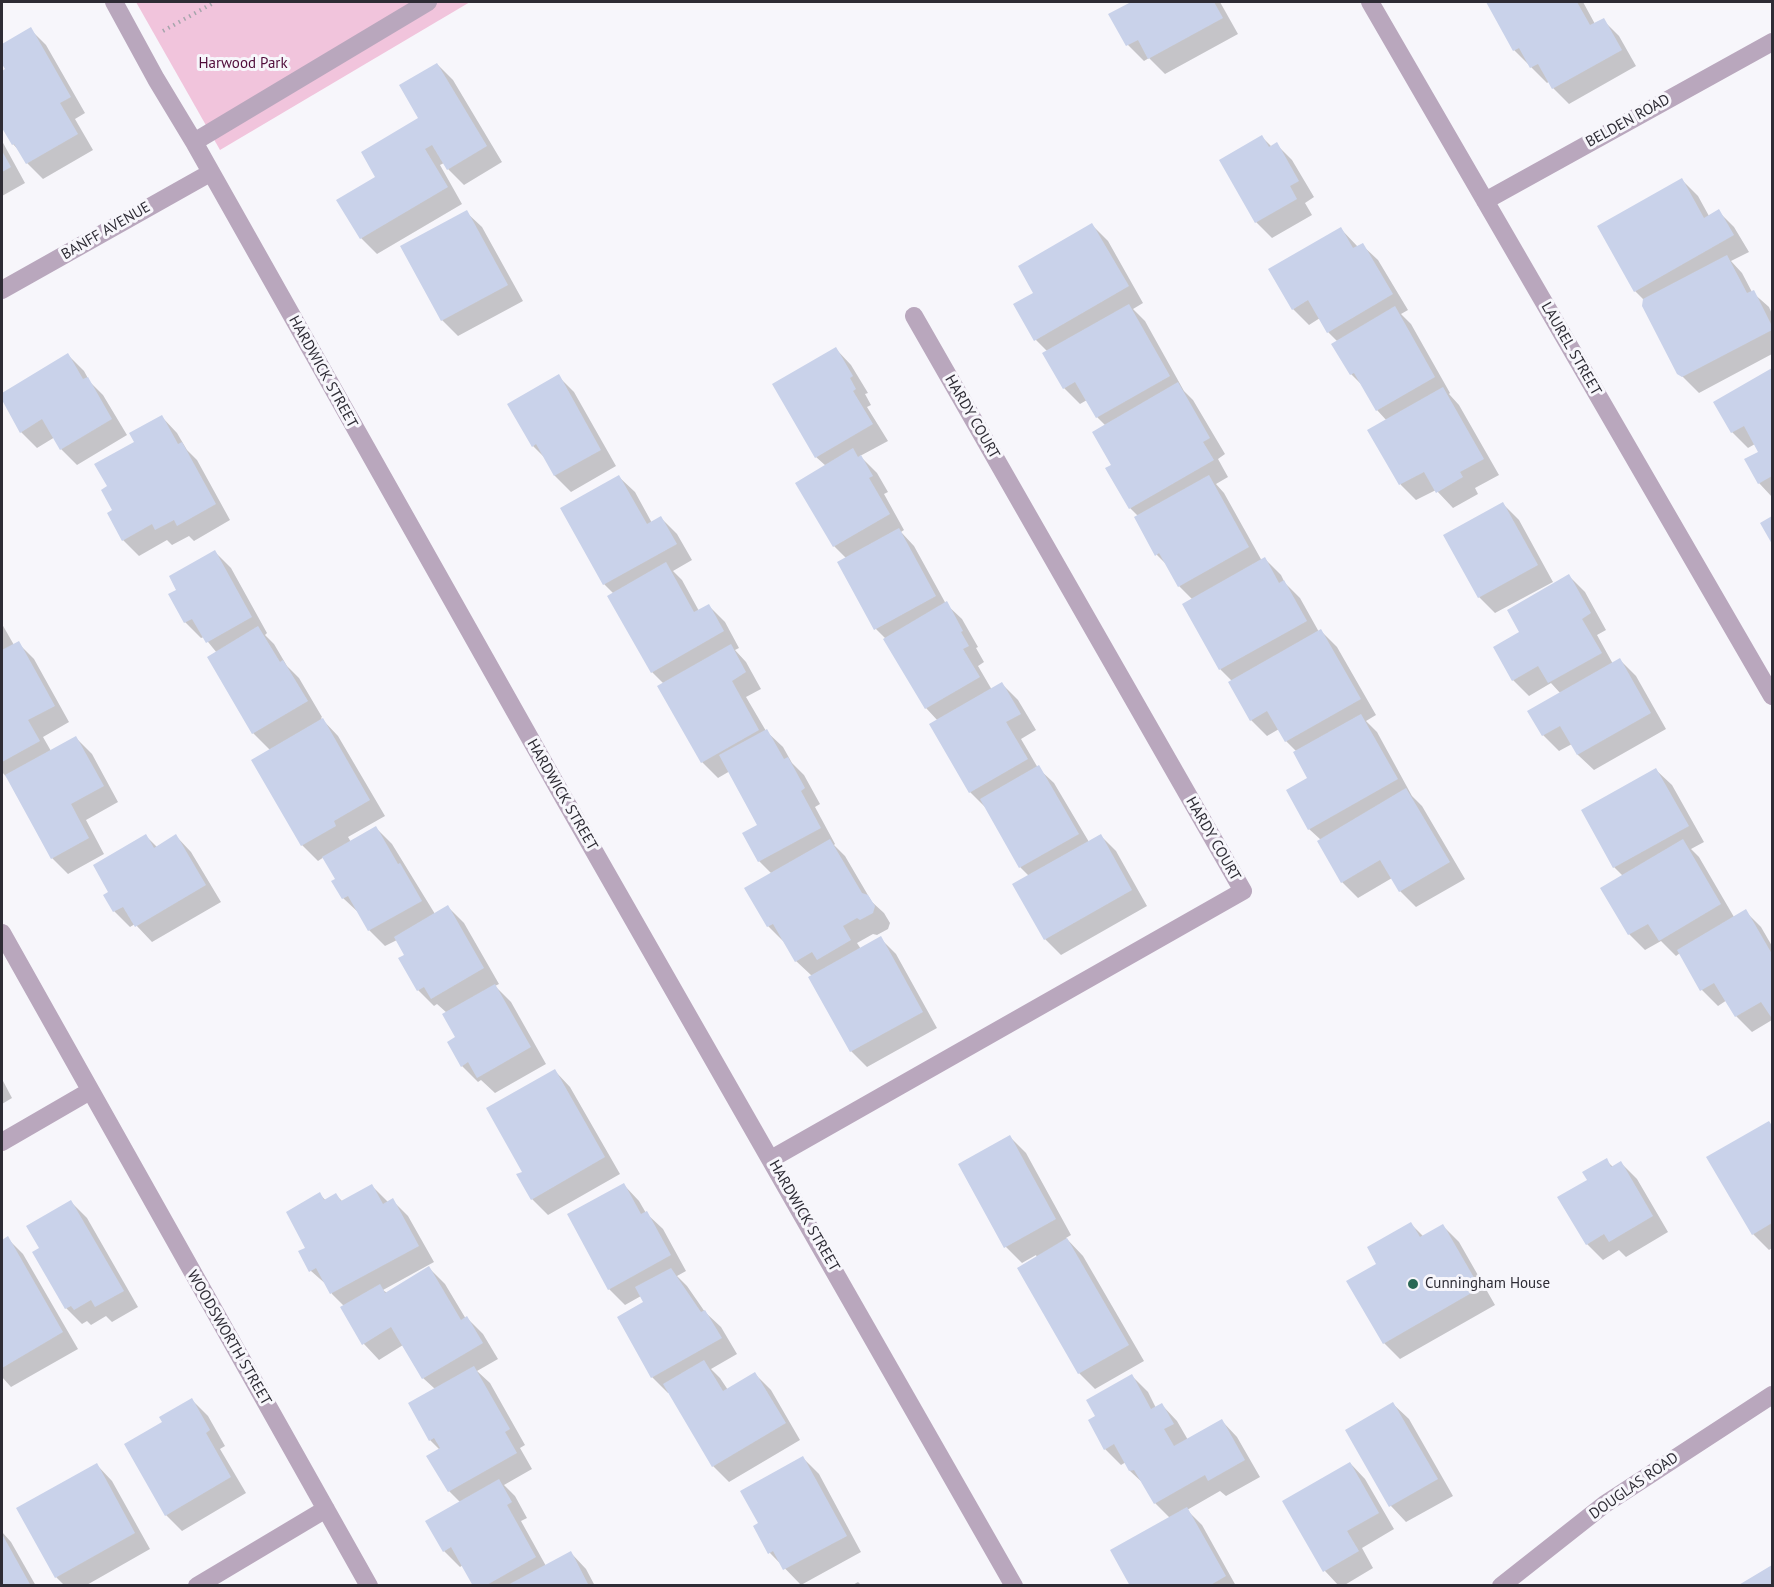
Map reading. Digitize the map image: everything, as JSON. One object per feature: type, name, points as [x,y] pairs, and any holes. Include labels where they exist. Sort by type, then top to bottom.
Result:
[{"type":"street","name":"HARDWICK STREET","points":[[114,2],[562,795],[1014,1586]]},
{"type":"street","points":[[194,142],[428,2]]},
{"type":"street","name":"LAUREL STREET","points":[[1370,2],[1773,696]]},
{"type":"street","name":"BELDEN ROAD","points":[[1485,201],[1773,42]]},
{"type":"street","name":"BANFF AVENUE","points":[[2,291],[210,173]]},
{"type":"street","name":"HARDY COURT","points":[[771,1160],[1243,891],[914,316]]},
{"type":"street","name":"WOODSWORTH STREET","points":[[2,933],[369,1586]]},
{"type":"street","points":[[2,1142],[90,1091]]},
{"type":"street","name":"DOUGLAS ROAD","points":[[1501,1586],[1605,1504],[1773,1395]]},
{"type":"street","points":[[197,1586],[326,1509]]},
{"type":"path","points":[[155,35],[215,2]]},
{"type":"green space","name":"Harwood Park","points":[[136,2],[470,2],[220,150]]},
{"type":"building","points":[[1131,2],[1214,2],[1223,18],[1148,59],[1138,40],[1126,46],[1108,14]]},
{"type":"building","points":[[1486,2],[1577,2],[1590,25],[1604,18],[1622,50],[1552,89],[1538,64],[1530,68],[1519,48],[1513,51]]},
{"type":"building","points":[[31,27],[71,97],[60,103],[78,134],[26,164],[2,128],[2,71],[5,69],[2,64],[2,44]]},
{"type":"building","points":[[437,63],[487,146],[447,170],[432,145],[425,149],[448,187],[360,239],[336,200],[375,177],[361,152],[418,118],[399,85]]},
{"type":"building","points":[[1262,135],[1269,147],[1277,142],[1299,181],[1290,186],[1297,199],[1255,223],[1219,160]]},
{"type":"building","points":[[2,151],[11,167],[2,172]]},
{"type":"building","points":[[1682,178],[1704,218],[1719,209],[1734,235],[1634,292],[1597,226]]},
{"type":"building","points":[[467,210],[508,285],[441,321],[400,246]]},
{"type":"building","points":[[1092,223],[1129,286],[1034,341],[1013,304],[1033,293],[1018,266]]},
{"type":"building","points":[[1341,227],[1353,248],[1363,243],[1393,294],[1327,333],[1308,300],[1292,310],[1268,269]]},
{"type":"building","points":[[1727,255],[1747,293],[1754,290],[1772,330],[1682,377],[1677,374],[1642,306],[1643,299]]},
{"type":"building","points":[[1129,304],[1170,376],[1096,418],[1075,382],[1063,389],[1042,353]]},
{"type":"building","points":[[1395,306],[1435,377],[1376,411],[1354,373],[1350,375],[1331,344]]},
{"type":"building","points":[[836,347],[853,376],[850,378],[856,389],[853,391],[873,424],[815,458],[772,384]]},
{"type":"building","points":[[68,353],[83,379],[88,377],[112,419],[60,450],[42,419],[20,433],[2,400],[2,393]]},
{"type":"building","points":[[1772,368],[1772,476],[1758,484],[1744,459],[1758,452],[1744,426],[1731,433],[1713,402]]},
{"type":"building","points":[[559,374],[601,450],[554,476],[536,444],[532,447],[507,404]]},
{"type":"building","points":[[1178,382],[1210,438],[1203,442],[1214,460],[1129,509],[1105,468],[1111,465],[1092,432]]},
{"type":"building","points":[[1443,387],[1484,459],[1460,472],[1463,477],[1436,493],[1424,472],[1399,485],[1367,430]]},
{"type":"building","points":[[162,415],[178,444],[182,442],[216,504],[177,526],[174,520],[155,530],[152,524],[122,541],[107,513],[112,510],[101,490],[107,486],[94,464],[134,442],[129,433]]},
{"type":"building","points":[[853,448],[858,457],[861,455],[873,476],[869,478],[890,514],[833,547],[795,483]]},
{"type":"building","points":[[619,475],[647,524],[661,516],[677,544],[603,585],[560,508]]},
{"type":"building","points":[[1209,475],[1249,547],[1178,587],[1159,553],[1155,556],[1134,517]]},
{"type":"building","points":[[1503,502],[1538,565],[1478,598],[1443,535]]},
{"type":"building","points":[[1772,516],[1772,544],[1760,523]]},
{"type":"building","points":[[899,528],[936,596],[874,630],[837,562]]},
{"type":"building","points":[[215,550],[252,617],[206,643],[192,619],[184,623],[168,594],[176,590],[169,576]]},
{"type":"building","points":[[1265,557],[1279,583],[1284,580],[1307,621],[1219,670],[1182,604]]},
{"type":"building","points":[[666,562],[694,612],[709,604],[724,631],[651,673],[607,596]]},
{"type":"building","points":[[1569,574],[1591,613],[1582,619],[1602,653],[1548,683],[1538,666],[1512,681],[1493,647],[1519,632],[1507,610]]},
{"type":"building","points":[[947,601],[969,646],[963,649],[980,677],[925,709],[883,639]]},
{"type":"building","points":[[258,626],[280,662],[283,660],[308,701],[252,734],[207,657]]},
{"type":"building","points":[[1321,629],[1361,699],[1285,742],[1267,711],[1250,721],[1228,682]]},
{"type":"building","points":[[19,641],[55,706],[28,720],[40,741],[2,762],[2,650]]},
{"type":"building","points":[[731,644],[746,672],[732,681],[759,730],[701,763],[657,686]]},
{"type":"building","points":[[1620,658],[1651,713],[1577,755],[1560,726],[1542,736],[1527,711]]},
{"type":"building","points":[[1002,682],[1021,714],[1006,722],[1028,759],[969,793],[929,724]]},
{"type":"building","points":[[1361,714],[1398,779],[1308,830],[1286,790],[1307,778],[1293,752]]},
{"type":"building","points":[[323,718],[370,800],[334,821],[336,826],[301,846],[251,760]]},
{"type":"building","points":[[767,729],[784,759],[788,757],[805,788],[801,791],[821,828],[758,862],[742,833],[757,825],[719,755]]},
{"type":"building","points":[[76,736],[104,786],[71,804],[89,838],[51,859],[5,775]]},
{"type":"building","points":[[1039,765],[1079,834],[1019,868],[980,799]]},
{"type":"building","points":[[1656,768],[1689,826],[1613,868],[1581,810]]},
{"type":"building","points":[[1406,788],[1450,862],[1399,892],[1380,860],[1341,883],[1317,841]]},
{"type":"building","points":[[376,826],[422,901],[368,931],[348,896],[342,899],[331,881],[335,879],[322,857]]},
{"type":"building","points":[[146,834],[154,848],[176,834],[206,885],[135,927],[123,907],[113,912],[103,895],[108,892],[93,865]]},
{"type":"building","points":[[1101,834],[1132,890],[1044,940],[1012,884]]},
{"type":"building","points":[[830,839],[862,893],[868,895],[875,906],[873,913],[843,926],[851,940],[817,960],[812,952],[795,962],[773,924],[767,927],[744,888]]},
{"type":"building","points":[[1683,839],[1721,904],[1659,941],[1648,924],[1628,935],[1600,888]]},
{"type":"building","points":[[448,905],[484,968],[431,999],[424,987],[417,991],[398,958],[404,955],[394,937]]},
{"type":"building","points":[[1746,909],[1772,954],[1771,1017],[1761,1002],[1735,1017],[1714,983],[1700,991],[1677,950]]},
{"type":"building","points":[[881,936],[923,1012],[850,1052],[808,977]]},
{"type":"building","points":[[495,984],[531,1047],[477,1078],[468,1062],[461,1067],[447,1042],[455,1037],[442,1014]]},
{"type":"building","points":[[555,1069],[605,1157],[531,1200],[516,1174],[522,1172],[486,1108]]},
{"type":"building","points":[[1769,1121],[1772,1126],[1772,1223],[1752,1235],[1706,1157]]},
{"type":"building","points":[[1010,1135],[1056,1219],[1004,1248],[958,1164]]},
{"type":"building","points":[[1607,1158],[1611,1167],[1621,1161],[1653,1216],[1609,1242],[1604,1234],[1586,1245],[1557,1197],[1587,1180],[1582,1172]]},
{"type":"building","points":[[624,1183],[641,1214],[647,1211],[671,1255],[608,1290],[567,1214]]},
{"type":"building","points":[[372,1184],[383,1204],[393,1198],[419,1246],[330,1294],[316,1268],[309,1272],[298,1251],[305,1248],[286,1212],[320,1192],[324,1200],[336,1193],[341,1201]]},
{"type":"building","points":[[71,1200],[124,1291],[95,1307],[91,1300],[74,1310],[71,1306],[65,1309],[32,1252],[39,1248],[26,1226]]},
{"type":"building","name":"Cunningham House","points":[[1411,1222],[1420,1237],[1443,1224],[1480,1288],[1383,1344],[1346,1281],[1376,1264],[1367,1247]]},
{"type":"building","points":[[8,1236],[63,1332],[2,1368],[2,1240]]},
{"type":"building","points":[[1067,1238],[1129,1345],[1078,1374],[1017,1268]]},
{"type":"building","points":[[429,1266],[461,1320],[467,1316],[483,1343],[422,1379],[391,1327],[362,1345],[340,1307],[380,1284],[385,1293]]},
{"type":"building","points":[[671,1268],[701,1312],[705,1310],[722,1338],[651,1378],[617,1317],[643,1302],[635,1287]]},
{"type":"building","points":[[704,1360],[723,1391],[755,1372],[786,1423],[712,1467],[663,1384]]},
{"type":"building","points":[[474,1366],[510,1429],[505,1432],[517,1453],[448,1492],[426,1456],[440,1448],[434,1438],[429,1441],[408,1403]]},
{"type":"building","points":[[1132,1374],[1151,1409],[1162,1403],[1174,1424],[1164,1429],[1174,1446],[1222,1419],[1245,1460],[1208,1481],[1205,1475],[1154,1504],[1134,1470],[1129,1471],[1114,1444],[1104,1450],[1088,1420],[1095,1416],[1086,1400]]},
{"type":"building","points":[[192,1398],[210,1430],[206,1433],[231,1477],[165,1516],[124,1444],[162,1422],[159,1417]]},
{"type":"building","points":[[1393,1402],[1438,1479],[1389,1507],[1345,1430]]},
{"type":"building","points":[[803,1456],[847,1536],[783,1570],[773,1551],[768,1554],[753,1526],[758,1523],[740,1491]]},
{"type":"building","points":[[1350,1462],[1379,1513],[1347,1531],[1359,1551],[1323,1572],[1282,1501]]},
{"type":"building","points":[[97,1463],[135,1533],[55,1578],[16,1508]]},
{"type":"building","points":[[499,1479],[512,1502],[507,1505],[536,1557],[485,1586],[473,1586],[451,1547],[443,1552],[425,1521]]},
{"type":"building","points":[[1187,1507],[1226,1576],[1209,1586],[1130,1586],[1110,1550]]},
{"type":"building","points":[[2,1534],[31,1586],[2,1586]]},
{"type":"building","points":[[571,1551],[589,1586],[506,1586]]},
{"type":"building","points":[[1772,1565],[1772,1586],[1737,1586]]},
{"type":"place","name":"Cunningham House","points":[[1413,1284]]}]
